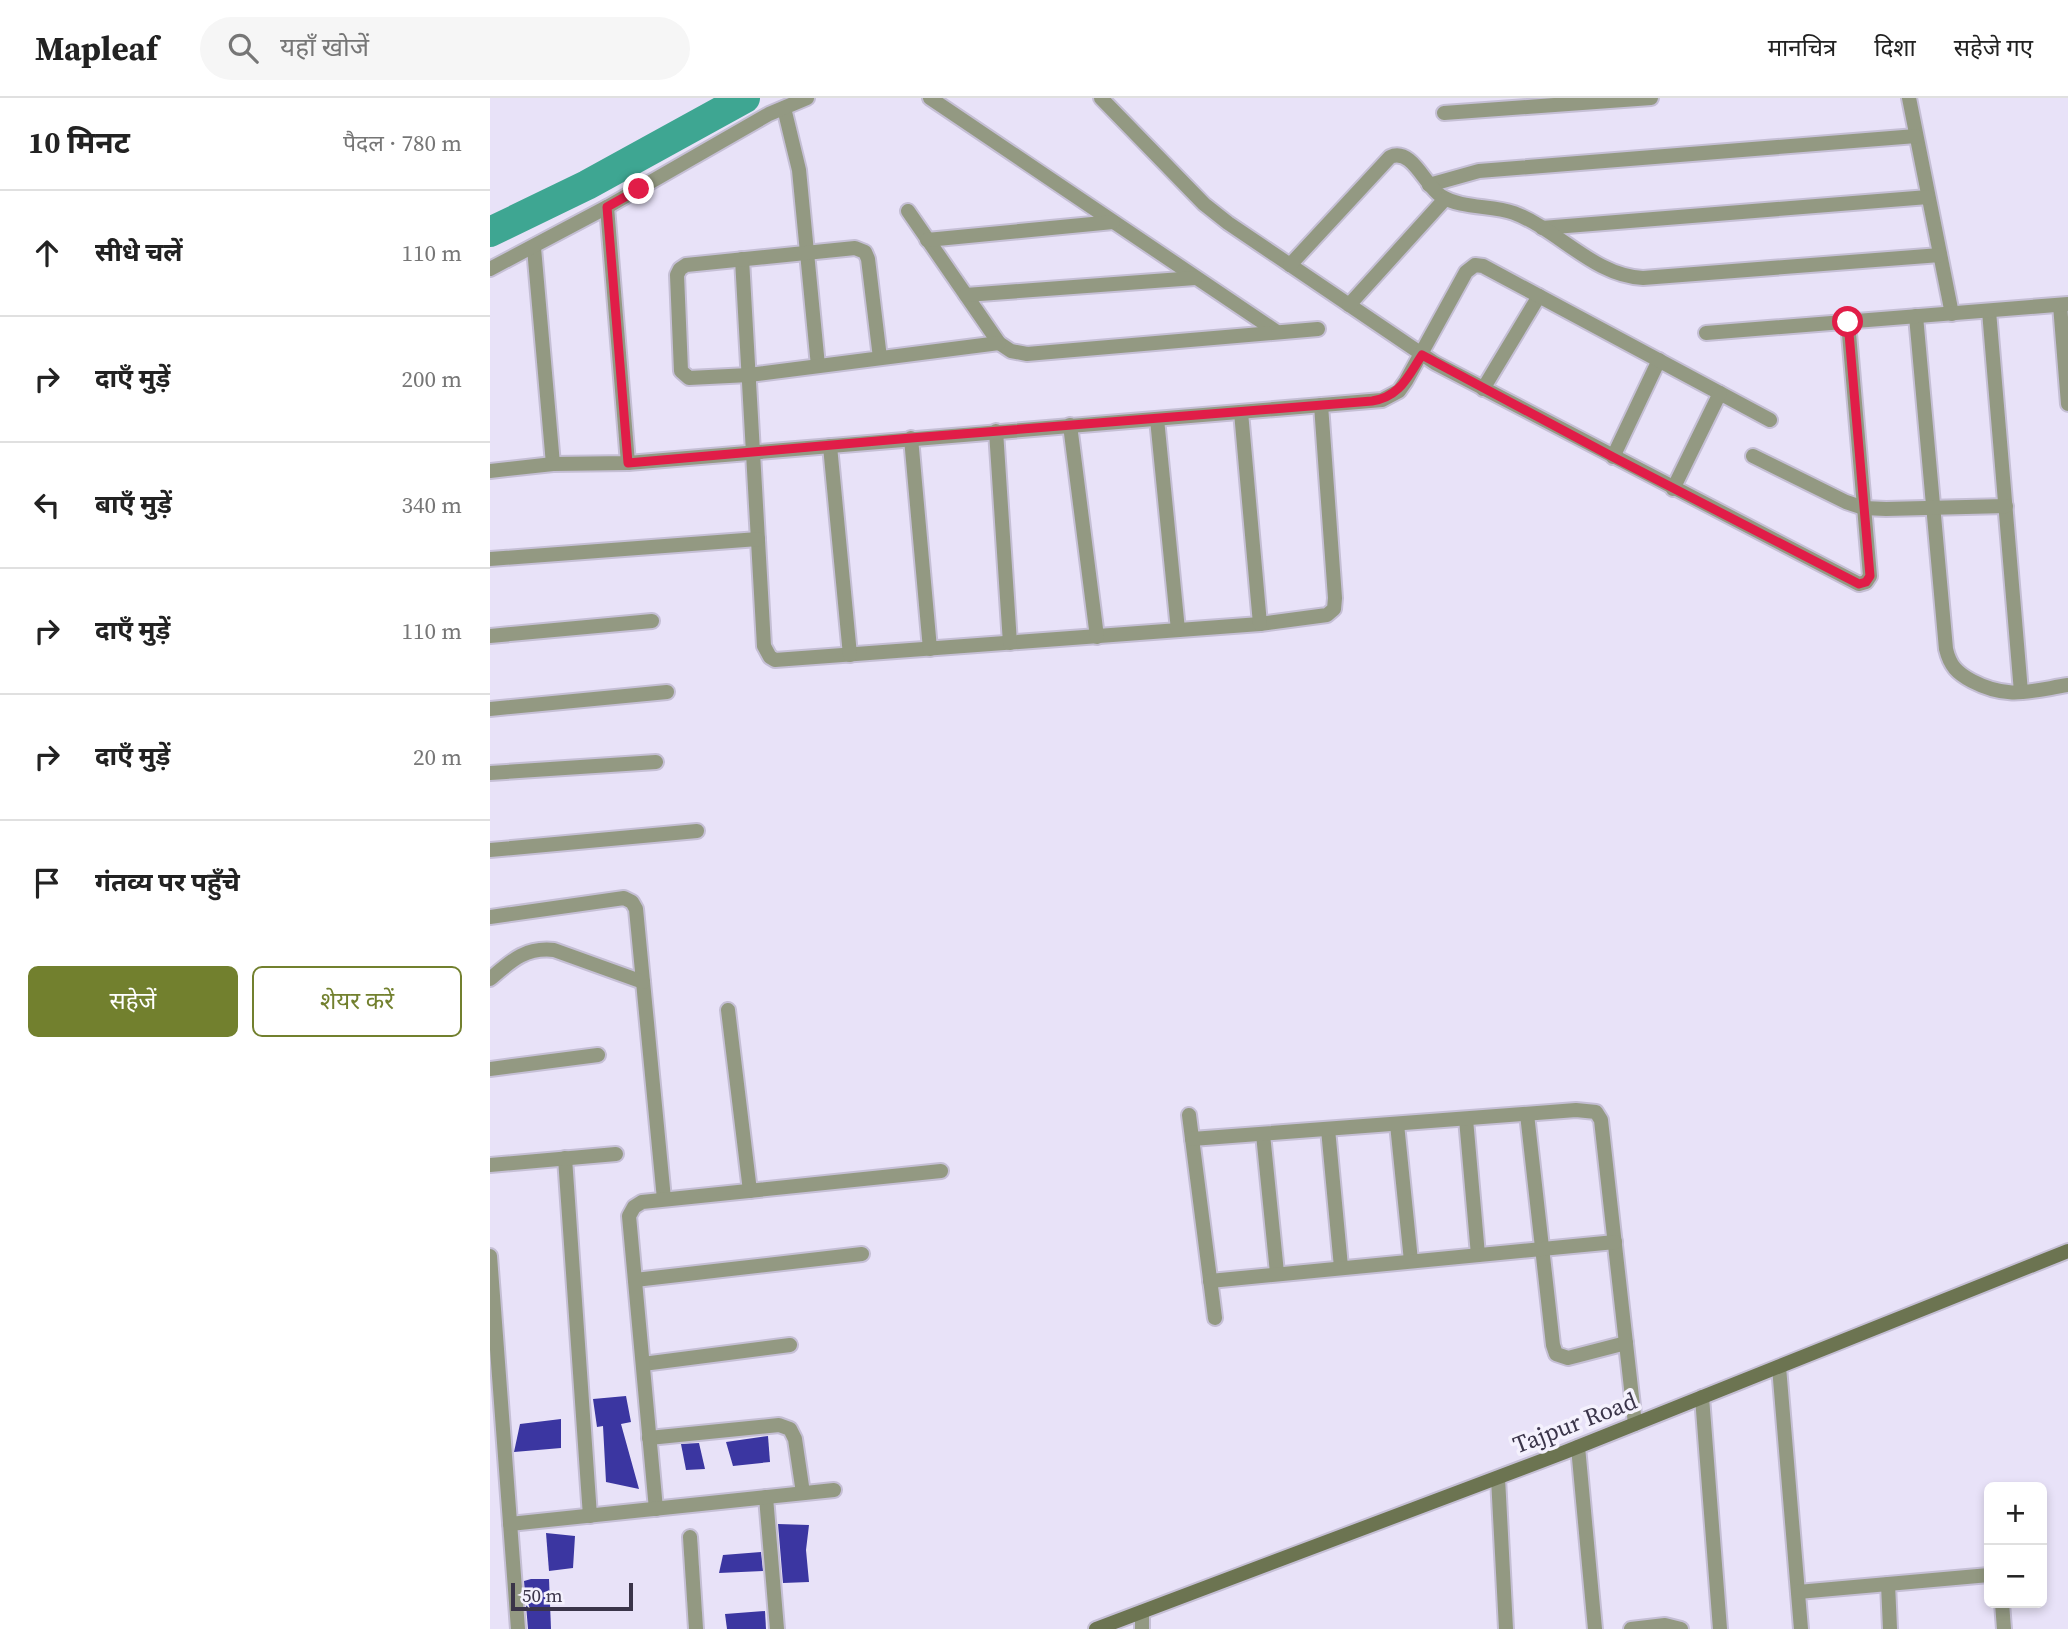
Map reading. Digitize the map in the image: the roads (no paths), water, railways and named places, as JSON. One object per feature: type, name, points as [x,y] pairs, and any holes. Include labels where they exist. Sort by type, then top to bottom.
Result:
[{"type":"main road","name":"Tajpur Road","points":[[1096,1629],[1578,1447],[2068,1251]]},
{"type":"street","points":[[490,269],[534,248],[769,114],[807,98]]},
{"type":"street","points":[[929,98],[1277,332]]},
{"type":"street","points":[[1101,98],[1204,204],[1422,355],[1673,489],[1859,584],[1866,582],[1870,576],[1848,322]]},
{"type":"street","points":[[1444,113],[1651,98]]},
{"type":"street","points":[[1909,98],[1952,314]]},
{"type":"street","points":[[784,108],[799,170],[818,366]]},
{"type":"street","points":[[1429,184],[1479,171],[1916,136]]},
{"type":"street","points":[[1290,265],[1390,157],[1396,154],[1406,156],[1435,192],[1445,199],[1516,214],[1603,267],[1627,278],[1940,255]]},
{"type":"street","points":[[1542,228],[1928,197]]},
{"type":"street","points":[[1349,305],[1445,199]]},
{"type":"street","points":[[607,207],[628,463]]},
{"type":"street","points":[[908,211],[999,343],[1011,351],[1027,354],[1318,329]]},
{"type":"street","points":[[927,240],[1113,222]]},
{"type":"street","points":[[534,248],[553,464]]},
{"type":"street","points":[[880,358],[865,252],[855,248],[686,265],[677,275],[681,372],[689,379],[750,375],[999,343]]},
{"type":"street","points":[[742,259],[765,646],[770,657],[782,660],[1097,637],[1260,624],[1327,615],[1334,609],[1335,598],[1321,405]]},
{"type":"street","points":[[490,471],[553,464],[628,463],[1372,401],[1390,397],[1399,391],[1422,355],[1466,272],[1475,265],[1483,266],[1770,420]]},
{"type":"street","points":[[966,295],[1195,278]]},
{"type":"street","points":[[1483,389],[1539,296]]},
{"type":"street","points":[[1706,333],[2064,305],[2068,404]]},
{"type":"street","points":[[1989,311],[2021,692]]},
{"type":"street","points":[[1916,316],[1949,662],[1955,671],[1990,690],[2004,694],[2068,685]]},
{"type":"street","points":[[1613,457],[1659,360]]},
{"type":"street","points":[[1673,489],[1720,393]]},
{"type":"street","points":[[1241,412],[1260,624]]},
{"type":"street","points":[[1157,418],[1178,630]]},
{"type":"street","points":[[1070,425],[1097,637]]},
{"type":"street","points":[[996,431],[1010,643]]},
{"type":"street","points":[[911,438],[930,649]]},
{"type":"street","points":[[830,446],[850,655]]},
{"type":"street","points":[[1753,456],[1846,502],[1864,508],[2006,506]]},
{"type":"street","points":[[490,559],[758,539]]},
{"type":"street","points":[[490,636],[652,621]]},
{"type":"street","points":[[490,709],[667,692]]},
{"type":"street","points":[[490,773],[656,762]]},
{"type":"street","points":[[490,850],[697,831]]},
{"type":"street","points":[[490,917],[624,898],[632,902],[636,909],[664,1199]]},
{"type":"street","points":[[490,978],[523,954],[541,949],[554,950],[643,982]]},
{"type":"street","points":[[728,1010],[750,1191]]},
{"type":"street","points":[[490,1069],[598,1055]]},
{"type":"street","points":[[1192,1139],[1576,1110],[1596,1112],[1601,1120],[1635,1424]]},
{"type":"street","points":[[1527,1114],[1556,1354],[1568,1358],[1626,1343]]},
{"type":"street","points":[[1189,1115],[1215,1318]]},
{"type":"street","points":[[1466,1119],[1478,1255]]},
{"type":"street","points":[[1397,1124],[1411,1261]]},
{"type":"street","points":[[1328,1129],[1341,1268]]},
{"type":"street","points":[[1263,1134],[1277,1273]]},
{"type":"street","points":[[490,1165],[616,1154]]},
{"type":"street","points":[[565,1158],[590,1516]]},
{"type":"street","points":[[656,1509],[629,1216],[634,1207],[642,1202],[664,1199],[941,1171]]},
{"type":"street","points":[[1210,1280],[1615,1242]]},
{"type":"street","points":[[635,1280],[862,1254]]},
{"type":"street","points":[[490,1256],[519,1629]]},
{"type":"street","points":[[643,1364],[790,1345]]},
{"type":"street","points":[[1779,1367],[1801,1629]]},
{"type":"street","points":[[1702,1397],[1720,1629]]},
{"type":"street","points":[[649,1438],[779,1425],[790,1429],[796,1439],[803,1493]]},
{"type":"street","points":[[1578,1447],[1595,1629]]},
{"type":"street","points":[[1498,1478],[1506,1629]]},
{"type":"street","points":[[510,1524],[834,1490]]},
{"type":"street","points":[[766,1497],[776,1629]]},
{"type":"street","points":[[690,1537],[696,1629]]},
{"type":"street","points":[[1798,1592],[1984,1575]]},
{"type":"street","points":[[1888,1584],[1890,1629]]},
{"type":"street","points":[[2002,1608],[2004,1629]]},
{"type":"street","points":[[1142,1612],[1142,1629]]},
{"type":"street","points":[[1631,1629],[1665,1625],[1681,1629]]},
{"type":"waterway","points":[[490,232],[587,185],[745,98]]}]
